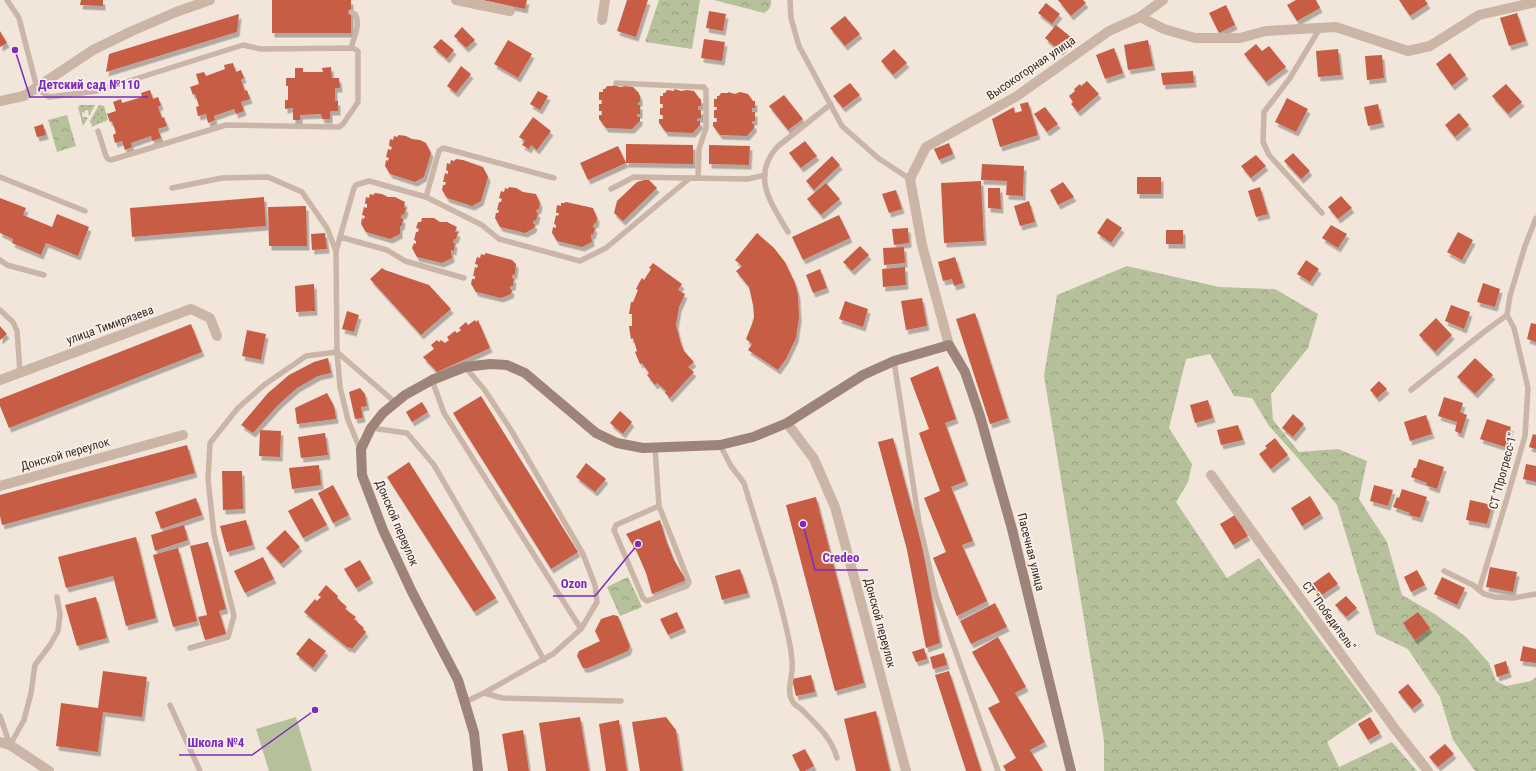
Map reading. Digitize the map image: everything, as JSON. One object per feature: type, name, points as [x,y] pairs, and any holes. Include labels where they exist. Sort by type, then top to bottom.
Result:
[{"type":"street","points":[[0,101],[24,96],[93,50],[176,12],[210,0]]},
{"type":"street","points":[[456,0],[510,11]]},
{"type":"street","points":[[602,20],[605,0]]},
{"type":"street","name":"Высокогорная улица","points":[[910,179],[926,147],[1017,96],[1109,31],[1140,17],[1163,0]]},
{"type":"street","points":[[1140,17],[1164,29],[1195,38],[1240,38],[1266,30],[1336,28],[1408,51],[1430,46],[1479,15],[1536,2]]},
{"type":"street","points":[[910,179],[922,245],[949,345]]},
{"type":"street","name":"улица Тимирязева","points":[[0,380],[191,309],[210,318],[217,336]]},
{"type":"street","name":"Донской переулок","points":[[478,771],[474,733],[458,680],[412,592],[383,530],[362,475],[361,449],[371,428],[383,413],[405,395],[432,380],[464,367],[490,364],[507,365],[525,373],[596,433],[617,443],[643,448],[720,445],[753,438],[787,423],[863,375],[894,361],[949,345]]},
{"type":"street","name":"Пасечная улица","points":[[949,345],[965,372],[980,416],[1014,536],[1071,771]]},
{"type":"street","name":"Донской переулок","points":[[787,423],[814,459],[834,507],[868,625],[906,771]]},
{"type":"street","name":"Донской переулок","points":[[0,486],[183,435]]},
{"type":"street","name":"СТ \"Победитель\"","points":[[1211,475],[1395,729],[1428,771]]},
{"type":"street","points":[[5,744],[49,771]]},
{"type":"lane","points":[[7,0],[19,18],[36,88],[50,97],[97,91],[243,45],[261,48],[356,48],[358,51],[358,102],[343,124],[338,127],[226,125],[112,160],[108,159],[106,156],[98,131]]},
{"type":"lane","points":[[790,0],[790,18],[799,46],[842,126],[878,158],[910,179]]},
{"type":"lane","points":[[351,12],[355,14],[357,20],[357,28],[352,48]]},
{"type":"lane","points":[[1320,28],[1290,78],[1264,112],[1262,142],[1269,155],[1322,213]]},
{"type":"lane","points":[[616,82],[704,87],[706,90],[706,128],[699,149],[698,178]]},
{"type":"lane","points":[[788,232],[768,196],[764,185],[766,164],[770,155],[777,147],[830,104]]},
{"type":"lane","points":[[426,197],[439,151],[443,148],[554,178]]},
{"type":"lane","points":[[611,189],[634,177],[748,179],[765,176]]},
{"type":"lane","points":[[0,177],[85,211]]},
{"type":"lane","points":[[172,188],[222,178],[268,177],[302,192],[327,228],[336,251]]},
{"type":"lane","points":[[361,449],[348,420],[341,393],[337,352],[336,251],[356,185],[369,181],[426,197],[482,224],[499,239],[580,261],[606,248],[690,178]]},
{"type":"lane","points":[[1411,390],[1507,315],[1510,296],[1525,246],[1536,218]]},
{"type":"lane","points":[[340,237],[387,250],[405,261],[464,278]]},
{"type":"lane","points":[[0,260],[8,264],[44,275]]},
{"type":"lane","points":[[0,310],[13,322],[17,331],[20,372]]},
{"type":"lane","name":"СТ \"Прогресс-1\"","points":[[1479,590],[1525,436],[1528,388],[1514,328],[1507,315]]},
{"type":"lane","points":[[190,648],[228,637],[234,616],[214,534],[208,479],[210,443],[238,408],[264,385],[306,356],[337,352],[396,403]]},
{"type":"lane","points":[[894,361],[919,522],[936,596],[998,771]]},
{"type":"lane","points":[[464,367],[484,389],[507,424],[583,554],[595,585],[597,602],[581,629],[552,654],[544,660],[465,702]]},
{"type":"lane","points":[[432,380],[444,413],[581,629]]},
{"type":"lane","points":[[371,428],[407,433],[434,465],[489,560],[544,660]]},
{"type":"lane","points":[[720,445],[731,466],[744,484],[783,614],[790,647],[792,669],[790,694],[793,702],[803,710],[823,732],[834,747],[837,758]]},
{"type":"lane","points":[[655,448],[659,506],[688,580],[688,584],[647,601],[643,598],[614,533],[614,527],[659,506]]},
{"type":"lane","points":[[1444,571],[1473,585],[1484,594],[1496,597],[1513,598],[1536,594]]},
{"type":"lane","points":[[5,744],[24,720],[35,665],[50,645],[58,631],[60,614],[57,596]]},
{"type":"lane","points":[[484,693],[502,698],[621,701]]},
{"type":"lane","points":[[170,705],[200,771]]},
{"type":"lane","points":[[0,716],[5,744]]},
{"type":"green space","points":[[659,0],[700,0],[692,49],[645,42]]},
{"type":"green space","points":[[714,0],[771,0],[771,4],[770,8],[764,13]]},
{"type":"green space","points":[[80,105],[95,105],[89,116],[88,110],[85,110],[85,113],[82,112],[82,116],[88,118],[83,126],[78,107]]},
{"type":"green space","points":[[99,105],[104,106],[108,120],[91,127],[92,125],[90,121]]},
{"type":"green space","points":[[67,115],[76,146],[57,152],[48,120]]},
{"type":"green space","points":[[1127,266],[1219,287],[1275,289],[1318,314],[1308,348],[1271,394],[1273,420],[1299,452],[1338,449],[1367,461],[1359,499],[1387,542],[1402,595],[1435,614],[1466,637],[1489,663],[1496,681],[1506,686],[1531,681],[1536,677],[1536,771],[1475,771],[1453,740],[1440,697],[1408,649],[1376,634],[1337,505],[1269,426],[1252,398],[1234,396],[1210,354],[1186,359],[1169,428],[1192,464],[1188,482],[1176,502],[1227,578],[1259,558],[1373,711],[1327,742],[1339,767],[1392,742],[1417,771],[1104,771],[1104,741],[1044,376],[1057,295]]},
{"type":"green space","points":[[628,577],[642,607],[620,616],[607,587]]},
{"type":"green space","points":[[296,717],[312,771],[269,771],[256,729]]},
{"type":"building","points":[[81,0],[103,0],[103,6],[80,5]]},
{"type":"building","points":[[272,0],[351,0],[351,33],[272,33]]},
{"type":"building","points":[[482,0],[527,0],[525,9]]},
{"type":"building","points":[[627,0],[648,0],[636,37],[617,31]]},
{"type":"building","points":[[1058,0],[1083,0],[1086,3],[1071,16]]},
{"type":"building","points":[[1296,0],[1316,0],[1320,8],[1297,21],[1287,5]]},
{"type":"building","points":[[1399,0],[1425,0],[1428,4],[1410,16]]},
{"type":"building","points":[[1046,3],[1060,14],[1052,24],[1038,13]]},
{"type":"building","points":[[1226,5],[1235,25],[1219,33],[1209,13]]},
{"type":"building","points":[[709,11],[726,14],[723,31],[706,28]]},
{"type":"building","points":[[1517,13],[1526,41],[1509,46],[1500,18]]},
{"type":"building","points":[[239,14],[237,32],[106,72],[109,54]]},
{"type":"building","points":[[845,16],[860,34],[845,46],[830,28]]},
{"type":"building","points":[[1056,25],[1072,38],[1060,51],[1045,38]]},
{"type":"building","points":[[462,27],[475,40],[466,48],[454,36]]},
{"type":"building","points":[[0,31],[7,43],[0,47]]},
{"type":"building","points":[[441,39],[454,50],[447,59],[433,47]]},
{"type":"building","points":[[704,39],[725,42],[722,61],[701,58]]},
{"type":"building","points":[[508,40],[532,54],[518,78],[494,64]]},
{"type":"building","points":[[1148,40],[1153,66],[1128,70],[1124,45]]},
{"type":"building","points":[[1256,44],[1262,51],[1269,46],[1286,67],[1266,82],[1244,54]]},
{"type":"building","points":[[1114,48],[1123,73],[1105,79],[1096,55]]},
{"type":"building","points":[[894,49],[907,63],[893,75],[881,61]]},
{"type":"building","points":[[1338,49],[1341,75],[1318,77],[1316,51]]},
{"type":"building","points":[[1450,53],[1466,75],[1452,86],[1436,64]]},
{"type":"building","points":[[1382,55],[1384,78],[1367,80],[1365,56]]},
{"type":"building","points":[[233,63],[236,72],[241,70],[244,78],[241,80],[250,99],[241,102],[244,111],[236,114],[234,109],[214,116],[215,120],[208,123],[206,114],[198,116],[196,107],[199,106],[195,94],[193,95],[190,87],[199,84],[196,74],[204,72],[206,76],[225,69],[224,65]]},
{"type":"building","points":[[461,66],[471,74],[456,93],[447,86]]},
{"type":"building","points":[[331,67],[332,78],[339,78],[340,88],[335,88],[335,101],[338,101],[338,111],[330,111],[330,119],[322,119],[321,114],[300,115],[300,120],[293,120],[293,108],[285,109],[285,100],[288,100],[288,86],[286,86],[286,78],[295,78],[295,68],[303,68],[303,72],[323,72],[322,68]]},
{"type":"building","points":[[1193,71],[1194,83],[1163,85],[1161,73]]},
{"type":"building","points":[[1087,81],[1099,94],[1078,112],[1071,104],[1073,102],[1069,96],[1080,84],[1081,86]]},
{"type":"building","points":[[850,83],[860,95],[843,108],[833,96]]},
{"type":"building","points":[[1506,84],[1522,102],[1508,114],[1492,96]]},
{"type":"building","points":[[613,85],[620,87],[633,87],[640,95],[640,102],[638,102],[638,105],[640,105],[640,114],[637,114],[637,117],[640,117],[640,121],[632,129],[606,128],[599,119],[599,115],[602,115],[602,111],[599,111],[599,104],[602,104],[602,100],[599,100],[599,92],[603,92],[603,89],[607,86]]},
{"type":"building","points":[[674,89],[681,91],[694,91],[701,99],[701,106],[698,106],[698,110],[701,110],[701,118],[698,118],[697,121],[700,121],[700,125],[693,133],[666,132],[659,123],[659,119],[663,119],[663,115],[660,115],[660,108],[663,108],[663,104],[660,104],[660,96],[663,96],[663,93],[667,90],[674,91]]},
{"type":"building","points":[[150,90],[153,99],[158,97],[161,105],[158,107],[167,126],[158,129],[161,138],[152,141],[151,136],[131,143],[132,147],[125,150],[122,141],[115,143],[113,135],[116,133],[112,121],[110,122],[107,114],[116,111],[113,102],[121,99],[122,103],[142,97],[141,93]]},
{"type":"building","points":[[538,91],[548,96],[540,110],[530,104]]},
{"type":"building","points":[[728,92],[735,94],[740,92],[748,94],[753,101],[755,101],[755,108],[752,108],[752,112],[755,112],[755,121],[752,121],[754,128],[747,136],[720,135],[713,126],[713,122],[717,122],[717,118],[714,118],[714,110],[717,110],[717,107],[714,107],[714,99],[717,99],[717,96],[721,93]]},
{"type":"building","points":[[784,95],[803,119],[788,130],[769,106]]},
{"type":"building","points":[[1287,98],[1308,109],[1296,132],[1275,122]]},
{"type":"building","points":[[1028,102],[1038,135],[1000,147],[992,119],[1014,107],[1015,113],[1022,111],[1020,104]]},
{"type":"building","points":[[1378,104],[1382,123],[1368,126],[1364,107]]},
{"type":"building","points":[[1045,107],[1058,124],[1047,132],[1034,114]]},
{"type":"building","points":[[1459,113],[1469,125],[1455,137],[1445,125]]},
{"type":"building","points":[[533,117],[551,131],[537,150],[531,145],[529,149],[522,145],[525,141],[519,137]]},
{"type":"building","points":[[43,124],[46,135],[37,137],[34,127]]},
{"type":"building","points":[[399,135],[426,143],[431,153],[424,177],[415,182],[390,174],[385,166],[386,160],[388,161],[389,158],[386,157],[388,149],[391,150],[392,147],[389,146],[390,139],[393,140],[394,136],[397,137]]},
{"type":"building","points":[[805,141],[817,156],[801,168],[789,153]]},
{"type":"building","points":[[949,143],[953,154],[939,160],[934,149]]},
{"type":"building","points":[[626,144],[693,145],[693,164],[626,163]]},
{"type":"building","points":[[709,145],[750,146],[749,165],[709,164]]},
{"type":"building","points":[[618,146],[626,163],[588,180],[580,163]]},
{"type":"building","points":[[1293,153],[1310,171],[1301,179],[1284,161]]},
{"type":"building","points":[[1256,155],[1266,166],[1251,178],[1241,166]]},
{"type":"building","points":[[832,156],[840,165],[814,190],[806,181]]},
{"type":"building","points":[[456,159],[483,167],[488,177],[481,201],[472,206],[447,198],[442,190],[443,185],[445,185],[446,182],[443,182],[445,173],[448,174],[448,171],[446,170],[447,163],[450,164],[451,160],[454,161]]},
{"type":"building","points":[[982,164],[1024,166],[1023,196],[1006,195],[1007,181],[981,180]]},
{"type":"building","points":[[1137,177],[1161,177],[1161,194],[1137,194]]},
{"type":"building","points":[[648,179],[657,188],[623,221],[614,213],[617,201],[637,182]]},
{"type":"building","points":[[981,181],[984,241],[944,243],[941,183]]},
{"type":"building","points":[[1063,182],[1074,197],[1058,205],[1050,190]]},
{"type":"building","points":[[826,183],[840,199],[821,215],[807,199]]},
{"type":"building","points":[[509,187],[516,188],[523,192],[536,194],[540,203],[539,209],[537,209],[536,212],[538,213],[536,221],[534,220],[533,224],[535,224],[534,228],[525,233],[500,227],[495,218],[496,213],[498,213],[499,210],[497,210],[499,202],[501,202],[502,199],[499,198],[501,191],[504,192],[505,188],[508,189]]},
{"type":"building","points":[[1260,187],[1268,214],[1256,217],[1248,191]]},
{"type":"building","points":[[988,188],[1000,188],[1001,209],[988,208]]},
{"type":"building","points":[[896,190],[902,209],[889,213],[882,194]]},
{"type":"building","points":[[375,193],[388,197],[395,197],[405,202],[404,207],[406,208],[404,215],[402,214],[401,218],[403,219],[402,226],[400,226],[400,234],[390,239],[366,232],[361,224],[362,218],[364,219],[365,216],[362,215],[364,207],[367,208],[367,204],[365,204],[366,197],[369,198],[370,194],[373,195]]},
{"type":"building","points":[[1341,196],[1352,208],[1338,219],[1328,207]]},
{"type":"building","points":[[264,197],[266,226],[132,237],[130,208]]},
{"type":"building","points":[[0,198],[26,208],[23,215],[52,227],[57,214],[89,227],[78,256],[46,243],[41,255],[12,243],[13,239],[0,233]]},
{"type":"building","points":[[1029,201],[1035,222],[1020,226],[1014,206]]},
{"type":"building","points":[[566,202],[593,208],[597,218],[596,224],[594,223],[593,227],[595,228],[593,235],[591,234],[592,242],[582,247],[557,241],[552,233],[553,227],[556,228],[556,225],[554,224],[556,215],[558,216],[559,213],[556,213],[557,205],[561,206],[561,203]]},
{"type":"building","points":[[306,206],[307,246],[269,246],[268,207]]},
{"type":"building","points":[[839,215],[850,238],[803,260],[792,237]]},
{"type":"building","points":[[422,218],[434,218],[440,222],[447,222],[457,227],[455,232],[458,232],[453,243],[455,243],[454,251],[451,250],[452,258],[442,263],[417,257],[412,248],[414,243],[416,244],[416,241],[414,240],[416,232],[418,232],[419,229],[416,228],[418,222],[421,222]]},
{"type":"building","points":[[1107,218],[1122,228],[1111,243],[1097,233]]},
{"type":"building","points":[[1331,225],[1347,234],[1338,248],[1322,238]]},
{"type":"building","points":[[908,228],[909,243],[894,245],[892,229]]},
{"type":"building","points":[[1166,230],[1183,230],[1183,244],[1166,244]]},
{"type":"building","points":[[1458,232],[1473,240],[1462,260],[1447,252]]},
{"type":"building","points":[[325,233],[327,249],[312,250],[311,234]]},
{"type":"building","points":[[757,233],[774,248],[785,262],[795,283],[798,295],[799,318],[796,338],[786,359],[778,370],[748,350],[752,344],[746,339],[754,317],[753,305],[749,287],[736,271],[742,266],[735,260]]},
{"type":"building","points":[[860,246],[869,255],[852,271],[843,262]]},
{"type":"building","points":[[904,247],[905,263],[884,265],[883,248]]},
{"type":"building","points":[[486,253],[512,260],[516,264],[515,275],[513,274],[512,278],[514,279],[513,286],[510,286],[510,289],[512,290],[511,294],[501,298],[476,292],[471,284],[472,279],[475,279],[475,276],[473,276],[475,267],[477,268],[478,265],[475,264],[477,257],[480,258],[481,254],[484,255]]},
{"type":"building","points":[[955,257],[963,283],[954,286],[952,279],[943,281],[938,262]]},
{"type":"building","points":[[1306,260],[1319,269],[1310,282],[1297,274]]},
{"type":"building","points":[[653,263],[682,284],[678,290],[685,294],[679,307],[676,325],[684,351],[694,362],[688,367],[694,372],[670,398],[665,393],[666,391],[657,383],[655,385],[647,375],[649,373],[642,363],[640,364],[635,352],[637,351],[633,338],[631,339],[629,326],[632,326],[632,314],[629,314],[631,302],[633,302],[639,283],[642,278],[644,280]]},
{"type":"building","points":[[905,267],[906,285],[883,287],[882,269]]},
{"type":"building","points":[[382,268],[429,285],[451,309],[421,335],[370,279]]},
{"type":"building","points":[[820,269],[827,288],[813,293],[806,275]]},
{"type":"building","points":[[1483,283],[1500,289],[1495,307],[1477,302]]},
{"type":"building","points":[[314,284],[315,311],[296,312],[295,286]]},
{"type":"building","points":[[922,298],[927,326],[906,330],[901,301]]},
{"type":"building","points":[[845,301],[868,309],[863,327],[839,319]]},
{"type":"building","points":[[1451,305],[1470,312],[1464,329],[1445,321]]},
{"type":"building","points":[[347,311],[359,315],[354,332],[342,329]]},
{"type":"building","points":[[975,313],[1008,418],[990,424],[956,319]]},
{"type":"building","points":[[1436,318],[1452,335],[1435,352],[1419,335]]},
{"type":"building","points":[[475,320],[476,322],[478,320],[490,348],[437,372],[423,357],[434,349],[431,345],[437,340],[439,342],[441,340],[445,343],[449,340],[447,337],[455,331],[457,333],[461,330],[459,328],[466,322],[468,325]]},
{"type":"building","points":[[1531,323],[1536,324],[1536,342],[1527,339]]},
{"type":"building","points":[[191,324],[202,352],[9,428],[0,406],[0,399]]},
{"type":"building","points":[[0,326],[7,334],[0,340]]},
{"type":"building","points":[[247,330],[266,334],[261,360],[242,356]]},
{"type":"building","points":[[328,358],[331,373],[318,376],[297,388],[278,405],[253,433],[241,425],[268,393],[289,375],[314,362]]},
{"type":"building","points":[[1475,358],[1493,375],[1475,394],[1457,377]]},
{"type":"building","points":[[938,366],[956,419],[945,423],[966,481],[951,487],[973,541],[962,545],[987,601],[957,616],[933,558],[946,552],[924,498],[940,491],[919,433],[929,429],[910,378]]},
{"type":"building","points":[[1379,381],[1387,389],[1377,398],[1370,390]]},
{"type":"building","points":[[360,388],[365,394],[367,406],[361,407],[363,418],[355,419],[349,392]]},
{"type":"building","points":[[327,393],[334,406],[336,419],[297,424],[295,408]]},
{"type":"building","points":[[481,396],[578,552],[551,569],[453,413]]},
{"type":"building","points":[[1444,397],[1463,403],[1460,412],[1467,415],[1461,434],[1455,431],[1457,422],[1438,416]]},
{"type":"building","points":[[1208,400],[1213,418],[1195,423],[1190,405]]},
{"type":"building","points":[[422,402],[428,412],[412,422],[406,412]]},
{"type":"building","points":[[620,411],[632,422],[623,434],[610,423]]},
{"type":"building","points":[[1293,414],[1304,424],[1293,437],[1282,428]]},
{"type":"building","points":[[1426,415],[1432,434],[1410,441],[1404,422]]},
{"type":"building","points":[[1487,419],[1511,427],[1505,447],[1480,439]]},
{"type":"building","points":[[1238,425],[1243,440],[1221,445],[1217,430]]},
{"type":"building","points":[[260,430],[281,431],[280,457],[259,456]]},
{"type":"building","points":[[325,433],[328,455],[301,458],[298,437]]},
{"type":"building","points":[[1533,434],[1536,435],[1536,449],[1529,447]]},
{"type":"building","points":[[893,438],[922,545],[940,643],[926,648],[907,550],[878,442]]},
{"type":"building","points":[[1275,438],[1288,455],[1271,469],[1259,454],[1267,448],[1265,446]]},
{"type":"building","points":[[187,445],[195,473],[2,525],[0,516],[0,495]]},
{"type":"building","points":[[1419,459],[1444,467],[1437,489],[1426,485],[1427,483],[1411,477]]},
{"type":"building","points":[[409,462],[496,598],[474,612],[387,477]]},
{"type":"building","points":[[586,463],[606,479],[595,492],[576,477]]},
{"type":"building","points":[[1526,464],[1536,466],[1536,482],[1523,479]]},
{"type":"building","points":[[319,465],[321,485],[292,489],[289,468]]},
{"type":"building","points":[[222,471],[242,471],[243,509],[223,510]]},
{"type":"building","points":[[333,485],[349,515],[333,523],[318,493]]},
{"type":"building","points":[[1374,485],[1393,490],[1388,506],[1370,501]]},
{"type":"building","points":[[1402,489],[1427,497],[1420,518],[1409,515],[1410,513],[1393,507],[1397,497],[1399,498]]},
{"type":"building","points":[[1310,496],[1321,514],[1302,526],[1291,508]]},
{"type":"building","points":[[816,497],[864,683],[835,691],[786,505]]},
{"type":"building","points":[[196,498],[202,515],[161,529],[155,512]]},
{"type":"building","points":[[312,498],[327,525],[303,538],[288,511]]},
{"type":"building","points":[[1470,500],[1492,505],[1487,524],[1466,520]]},
{"type":"building","points":[[1235,515],[1248,536],[1233,545],[1220,524]]},
{"type":"building","points":[[246,520],[253,545],[227,552],[220,526]]},
{"type":"building","points":[[660,520],[674,560],[686,580],[652,594],[646,573],[637,552],[626,534]]},
{"type":"building","points":[[184,525],[188,540],[155,551],[151,535]]},
{"type":"building","points":[[285,530],[300,547],[281,564],[266,548]]},
{"type":"building","points":[[136,537],[156,618],[126,626],[113,576],[66,588],[58,557]]},
{"type":"building","points":[[208,542],[226,609],[219,611],[226,634],[205,640],[198,617],[207,615],[190,546]]},
{"type":"building","points":[[178,548],[197,621],[173,627],[153,555]]},
{"type":"building","points":[[263,557],[274,579],[245,593],[234,571]]},
{"type":"building","points":[[360,560],[371,579],[356,588],[344,569]]},
{"type":"building","points":[[1490,567],[1517,572],[1513,592],[1486,587]]},
{"type":"building","points":[[740,569],[748,593],[722,600],[715,576]]},
{"type":"building","points":[[1417,570],[1425,585],[1411,592],[1404,577]]},
{"type":"building","points":[[1329,572],[1338,584],[1319,597],[1311,585]]},
{"type":"building","points":[[1442,577],[1465,588],[1457,605],[1434,594]]},
{"type":"building","points":[[326,585],[347,607],[345,609],[356,617],[354,619],[364,628],[363,629],[366,632],[352,649],[349,647],[348,648],[304,612],[315,599],[317,601],[321,597],[318,595]]},
{"type":"building","points":[[1346,596],[1357,608],[1346,617],[1335,605]]},
{"type":"building","points":[[96,597],[107,638],[77,646],[65,605]]},
{"type":"building","points":[[995,603],[1007,627],[971,644],[960,621]]},
{"type":"building","points":[[677,612],[684,628],[668,635],[660,619]]},
{"type":"building","points":[[1418,612],[1430,628],[1415,640],[1403,623]]},
{"type":"building","points":[[613,615],[618,616],[630,646],[628,651],[588,668],[583,668],[577,656],[579,651],[600,641],[595,631],[601,619]]},
{"type":"building","points":[[998,637],[1026,687],[1015,693],[1045,742],[1030,750],[1043,771],[1006,771],[1003,766],[1016,758],[988,708],[1000,702],[972,652]]},
{"type":"building","points":[[309,638],[326,651],[313,668],[296,654]]},
{"type":"building","points":[[1523,646],[1536,649],[1536,663],[1520,661]]},
{"type":"building","points":[[924,648],[927,659],[916,662],[912,652]]},
{"type":"building","points":[[944,653],[947,665],[933,669],[930,657]]},
{"type":"building","points":[[1506,661],[1509,673],[1497,677],[1494,665]]},
{"type":"building","points":[[103,671],[147,677],[142,717],[103,712],[98,752],[56,746],[61,703],[98,708]]},
{"type":"building","points":[[949,671],[981,771],[966,771],[935,675]]},
{"type":"building","points":[[811,675],[815,692],[796,696],[792,679]]},
{"type":"building","points":[[1408,684],[1422,701],[1412,709],[1398,692]]},
{"type":"building","points":[[876,711],[890,771],[856,771],[844,719]]},
{"type":"building","points":[[580,717],[589,771],[546,771],[539,723]]},
{"type":"building","points":[[666,717],[676,730],[682,771],[640,771],[632,722]]},
{"type":"building","points":[[1370,717],[1380,733],[1368,740],[1358,724]]},
{"type":"building","points":[[619,720],[627,771],[606,771],[599,724]]},
{"type":"building","points":[[523,730],[529,771],[508,771],[502,734]]},
{"type":"building","points":[[1445,744],[1454,754],[1438,767],[1429,757]]},
{"type":"building","points":[[805,749],[814,766],[805,771],[800,771],[792,755]]},
{"type":"place","name":"Детский сад №110","points":[[15,50]]},
{"type":"place","name":"Credeo","points":[[803,524]]},
{"type":"place","name":"Ozon","points":[[638,544]]},
{"type":"place","name":"Школа №4","points":[[315,710]]}]
